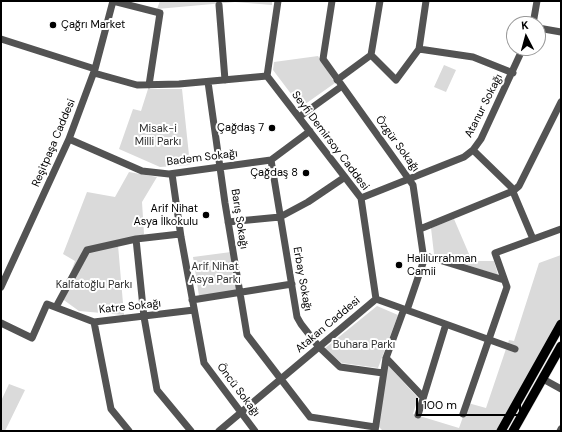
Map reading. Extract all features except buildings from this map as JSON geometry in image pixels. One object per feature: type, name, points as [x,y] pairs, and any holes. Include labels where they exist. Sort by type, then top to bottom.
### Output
[{"type":"main road","points":[[501,431],[561,324]]},
{"type":"main road","points":[[513,431],[561,346]]},
{"type":"street","name":"Reşitpaşa Caddesi","points":[[1,287],[69,139],[95,71],[113,1]]},
{"type":"street","points":[[113,1],[160,13],[149,84]]},
{"type":"street","points":[[1,39],[137,85],[208,82],[267,76],[278,1]]},
{"type":"street","name":"Özgür Sokağı","points":[[332,1],[323,60],[413,185],[424,260],[386,358],[375,429]]},
{"type":"street","points":[[337,80],[371,55],[380,1]]},
{"type":"street","points":[[371,55],[396,80],[419,49],[426,1]]},
{"type":"street","points":[[534,16],[537,1]]},
{"type":"street","points":[[219,5],[225,80]]},
{"type":"street","points":[[546,29],[561,32]]},
{"type":"street","points":[[419,49],[472,57],[513,73]]},
{"type":"street","name":"Atanur Sokağı","points":[[361,198],[464,157],[473,150],[481,140],[520,56]]},
{"type":"street","name":"Seyfi Demirsoy Caddesi","points":[[267,76],[361,198],[376,299]]},
{"type":"street","name":"Barış Sokağı","points":[[208,82],[228,222],[247,335],[310,417],[375,429]]},
{"type":"street","points":[[299,117],[342,86]]},
{"type":"street","points":[[420,229],[513,191],[519,186],[561,102]]},
{"type":"street","name":"Badem Sokağı","points":[[69,139],[142,171],[172,174],[271,160],[310,131]]},
{"type":"street","points":[[473,150],[511,187],[532,239]]},
{"type":"street","name":"Erbay Sokağı","points":[[271,160],[297,317],[318,347],[340,367],[383,373]]},
{"type":"street","name":"Öncü Sokağı","points":[[172,174],[180,234],[204,363],[255,431]]},
{"type":"street","points":[[228,222],[280,217],[308,202],[345,177]]},
{"type":"street","points":[[463,414],[506,284],[495,253],[561,229]]},
{"type":"street","points":[[1,323],[32,338],[47,304],[56,307],[87,250],[136,239],[180,234]]},
{"type":"street","points":[[136,239],[144,317],[157,390],[191,431]]},
{"type":"street","points":[[423,255],[506,284]]},
{"type":"street","points":[[192,300],[292,284]]},
{"type":"street","name":"Atakan Caddesi","points":[[219,431],[376,299],[515,349]]},
{"type":"street","name":"Katre Sokağı","points":[[56,307],[94,322],[194,310]]},
{"type":"street","points":[[94,322],[111,408],[129,431]]},
{"type":"street","points":[[418,415],[446,324]]},
{"type":"street","points":[[386,358],[423,397]]},
{"type":"street","points":[[543,379],[561,389]]},
{"type":"green space","points":[[160,1],[272,1],[272,5],[235,2],[157,9]]},
{"type":"green space","points":[[318,56],[335,83],[301,107],[273,70],[274,62]]},
{"type":"green space","points":[[444,65],[456,70],[446,92],[434,87]]},
{"type":"green space","name":"Misak-i Milli Parkı","points":[[148,89],[182,89],[190,165],[160,167],[119,149],[133,109],[141,111]]},
{"type":"green space","name":"Kalfatoğlu Parkı","points":[[129,172],[157,177],[142,202],[144,234],[133,243],[118,245],[124,315],[79,311],[61,298],[75,261],[63,254],[87,192],[115,197]]},
{"type":"green space","points":[[454,219],[472,261],[494,261],[498,275],[434,254],[431,228]]},
{"type":"green space","name":"Arif Nihat Asya Parkı","points":[[231,252],[237,290],[199,296],[193,257]]},
{"type":"green space","points":[[561,255],[561,318],[496,431],[383,431],[377,425],[387,364],[418,398],[413,414],[459,428],[468,403],[486,408],[509,340],[514,341],[539,263]]},
{"type":"green space","name":"Buhara Parkı","points":[[377,306],[398,315],[378,368],[342,363],[324,349]]},
{"type":"green space","points":[[9,384],[25,390],[5,431],[1,431],[1,401]]},
{"type":"place","name":"Çağrı Market","points":[[53,25]]},
{"type":"place","name":"Çağdaş 7","points":[[272,128]]},
{"type":"place","name":"Çağdaş 8","points":[[306,173]]},
{"type":"place","name":"Arif Nihat Asya İlkokulu","points":[[206,215]]},
{"type":"place","name":"Halilurrahman Camii","points":[[399,265]]}]
